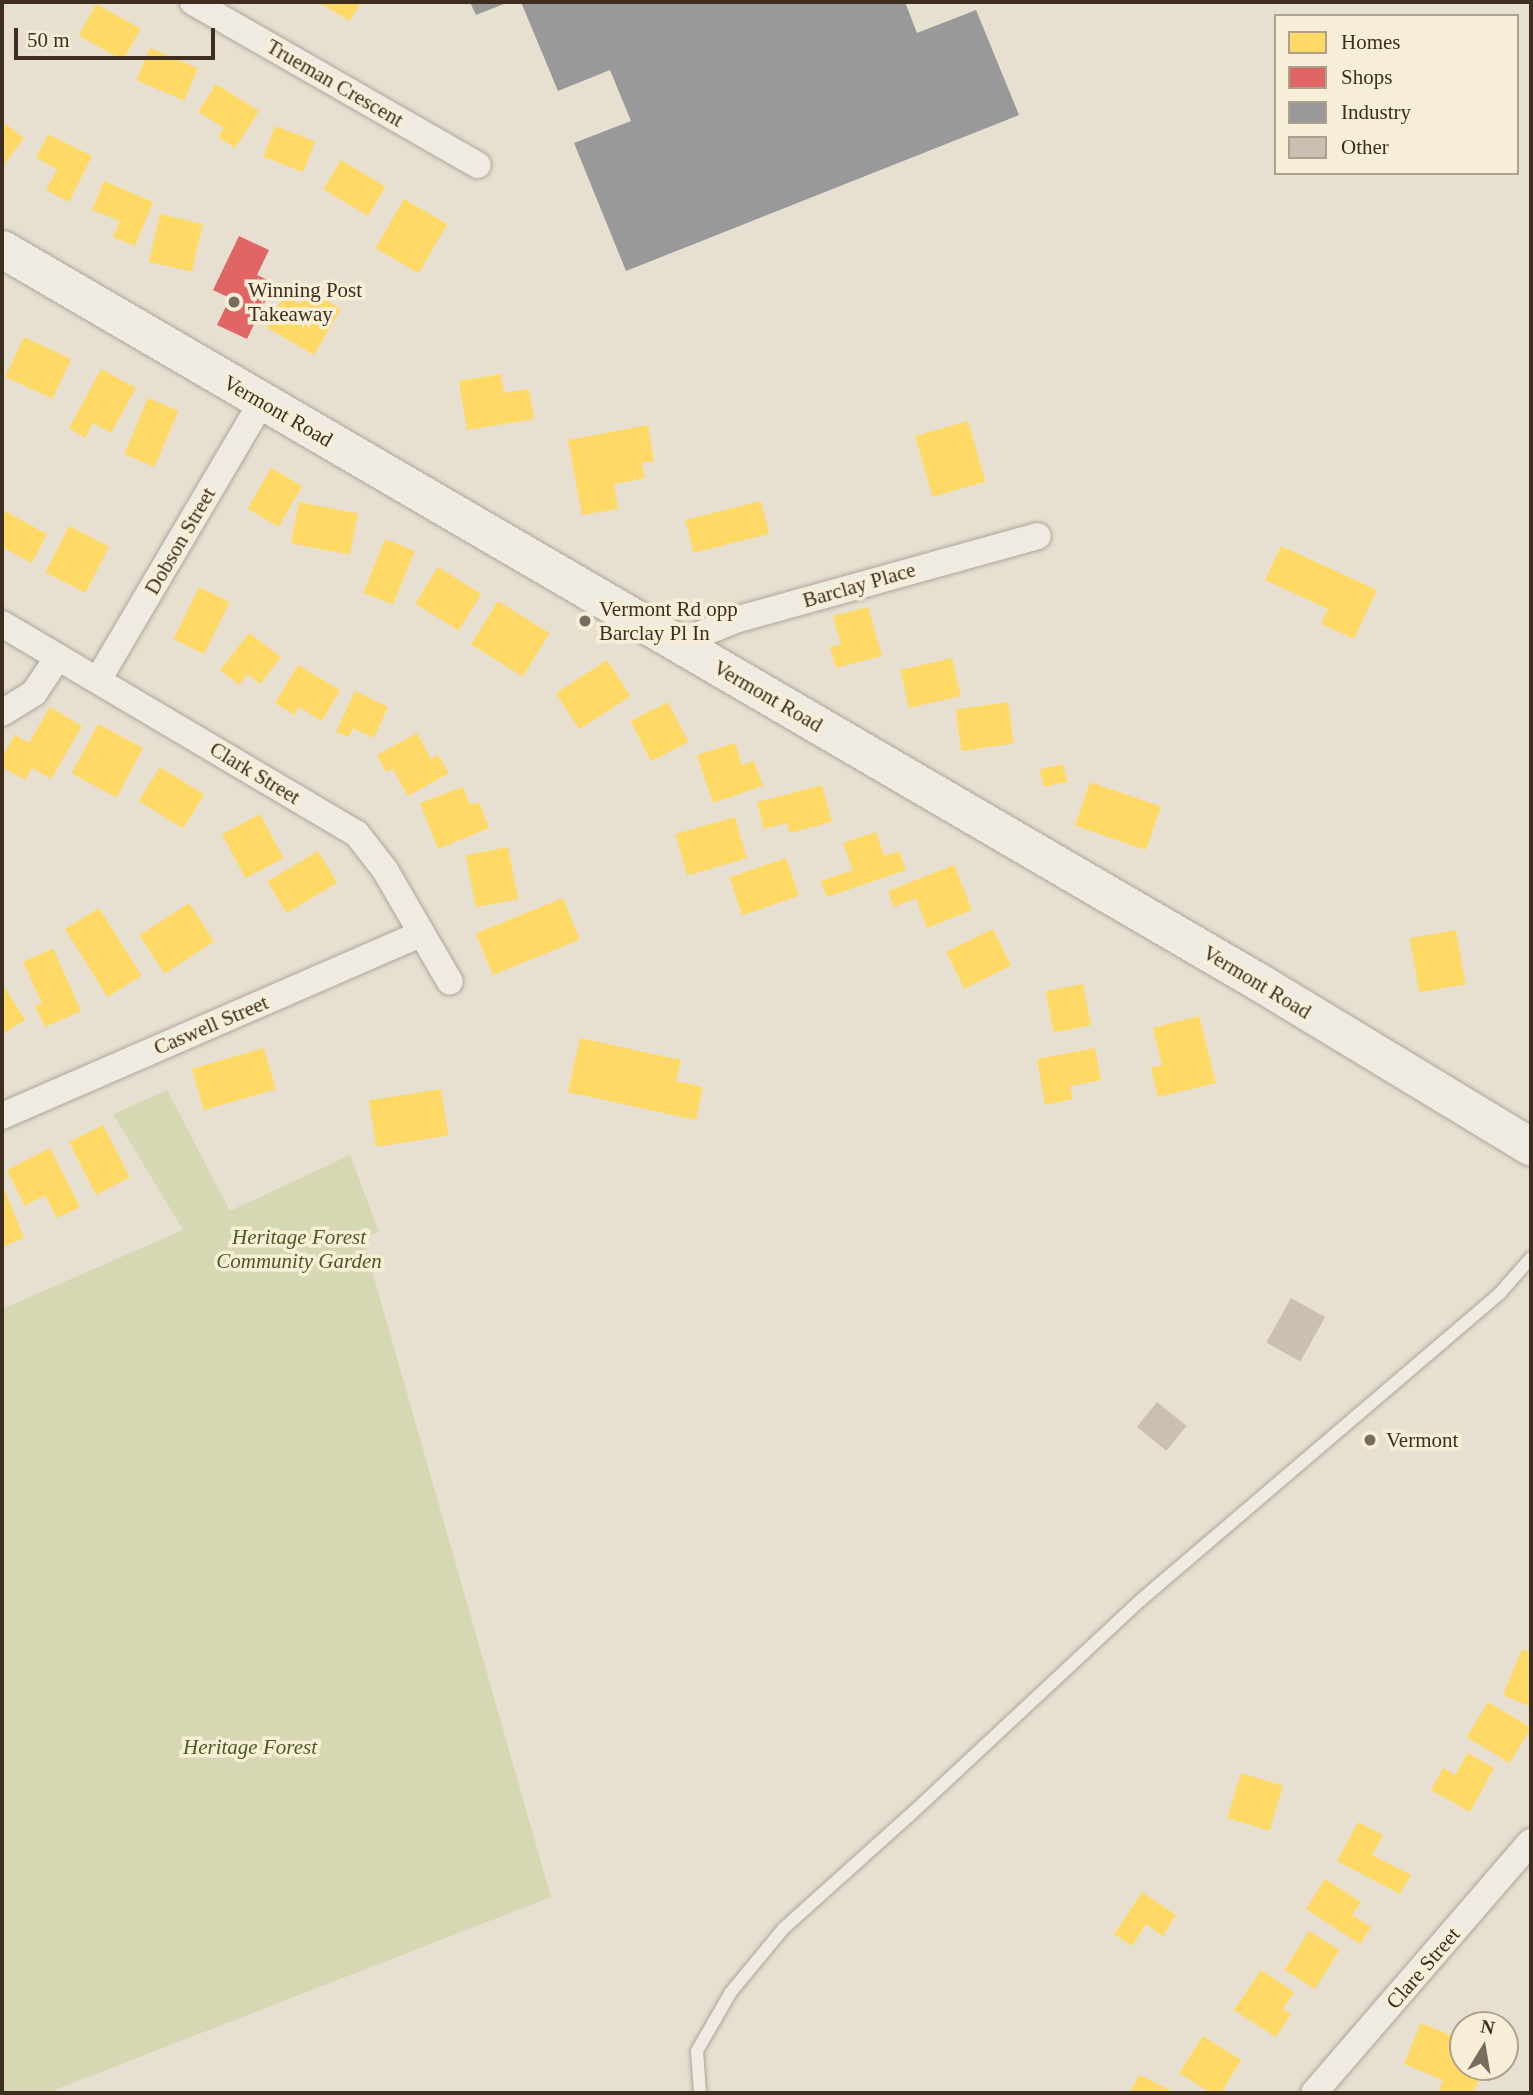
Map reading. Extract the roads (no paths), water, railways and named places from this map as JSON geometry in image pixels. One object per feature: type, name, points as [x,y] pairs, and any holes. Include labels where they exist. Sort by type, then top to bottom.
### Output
[{"type":"street","name":"Trueman Crescent","points":[[193,2],[478,165]]},
{"type":"street","name":"Vermont Road","points":[[2,249],[1259,982],[1531,1147]]},
{"type":"street","name":"Dobson Street","points":[[99,680],[262,402]]},
{"type":"street","name":"Barclay Place","points":[[686,648],[694,638],[735,620],[1038,536]]},
{"type":"street","name":"Clark Street","points":[[2,624],[357,834],[371,848],[450,982]]},
{"type":"street","points":[[2,713],[34,693],[58,657]]},
{"type":"street","name":"Caswell Street","points":[[2,1116],[421,934]]},
{"type":"street","name":"Clare Street","points":[[1314,2093],[1531,1842]]},
{"type":"lane","points":[[700,2093],[696,2052],[731,1992],[784,1928],[909,1816],[1142,1599],[1500,1293],[1531,1258]]},
{"type":"place","name":"Winning Post Takeaway","points":[[234,302]]},
{"type":"place","name":"Vermont Rd opp Barclay Pl In","points":[[585,621]]},
{"type":"place","name":"Vermont","points":[[1370,1440]]},
{"type":"park label","name":"Heritage Forest Community Garden","points":[[299,1249]]},
{"type":"park label","name":"Heritage Forest","points":[[250,1747]]}]
